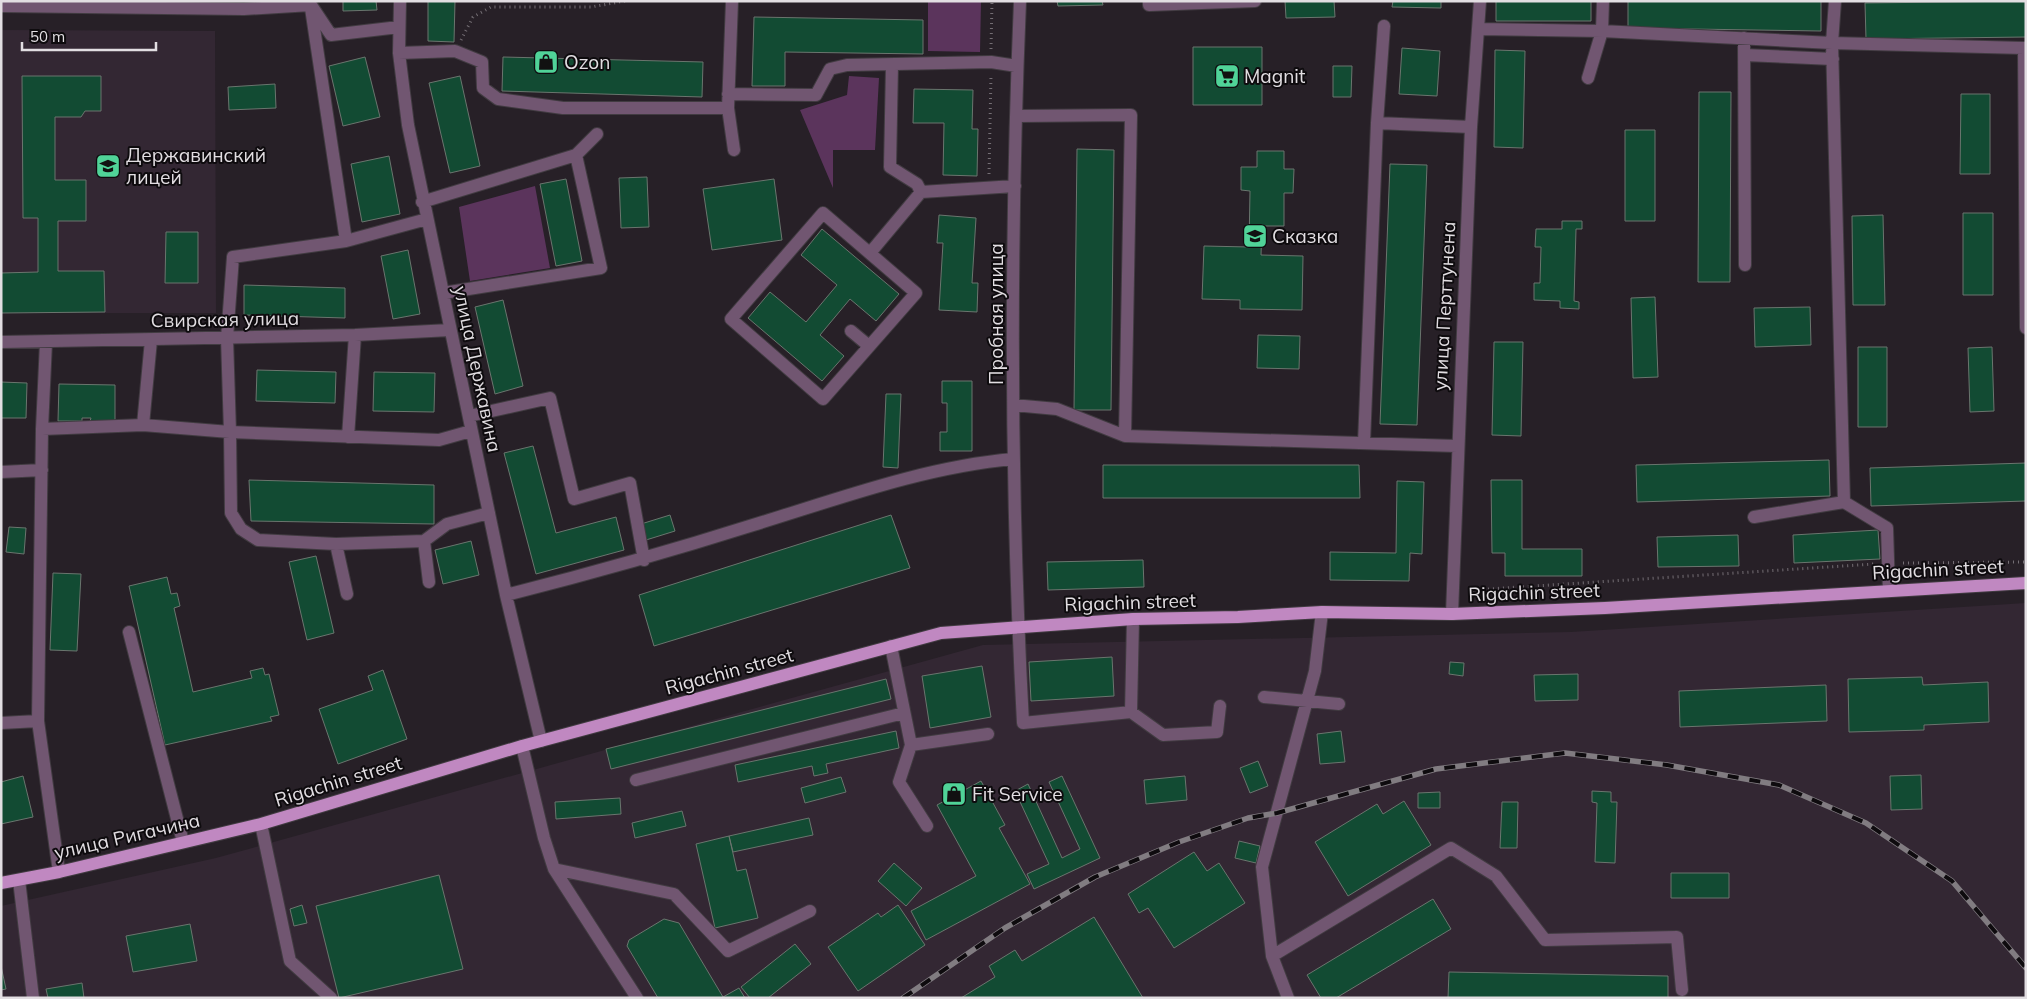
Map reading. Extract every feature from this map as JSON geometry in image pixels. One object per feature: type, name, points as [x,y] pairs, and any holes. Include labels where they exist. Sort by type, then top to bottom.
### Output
[{"type":"main road","name":"Rigachin street","points":[[261,824],[522,746],[941,633],[1133,619],[1322,612],[1452,614],[1605,608],[2026,583]]},
{"type":"main road","name":"улица Ригачина","points":[[1,883],[59,872],[261,824]]},
{"type":"street","name":"улица Державина","points":[[400,1],[399,53],[408,125],[422,202],[443,293],[506,595],[541,741]]},
{"type":"street","points":[[732,1],[728,108],[734,150]]},
{"type":"street","name":"Пробная улица","points":[[1020,1],[1015,186],[1013,459],[1017,626],[1023,723],[1131,712]]},
{"type":"street","points":[[1149,1],[1149,5],[1255,1]]},
{"type":"street","name":"улица Перттунена","points":[[1452,614],[1457,446],[1480,1]]},
{"type":"street","points":[[1588,78],[1602,31],[1603,1]]},
{"type":"street","points":[[1835,1],[1832,43],[1844,502]]},
{"type":"street","points":[[311,5],[331,35],[399,27]]},
{"type":"street","points":[[1,6],[244,9],[311,5]]},
{"type":"street","points":[[311,5],[346,240]]},
{"type":"street","points":[[1364,443],[1384,26]]},
{"type":"street","points":[[1478,28],[1602,31],[1832,43],[2025,48],[2026,328]]},
{"type":"street","points":[[1744,38],[1745,265]]},
{"type":"street","points":[[399,53],[454,51],[482,62],[483,88],[498,99],[563,108],[728,108]]},
{"type":"street","points":[[1745,55],[1833,59]]},
{"type":"street","points":[[728,94],[816,95],[830,69],[848,65],[991,62],[1017,66]]},
{"type":"street","points":[[892,65],[890,167],[916,184],[921,192]]},
{"type":"street","points":[[1017,116],[1131,115],[1125,436]]},
{"type":"street","points":[[1378,123],[1472,127]]},
{"type":"street","points":[[422,202],[576,155],[596,134]]},
{"type":"street","points":[[443,293],[601,268],[576,155]]},
{"type":"street","points":[[870,253],[921,192],[1015,186]]},
{"type":"street","points":[[824,213],[870,253],[916,293],[823,399],[731,319],[824,213]]},
{"type":"street","points":[[426,219],[346,240],[233,257],[227,338],[231,513],[241,529],[258,540],[336,544],[424,541],[447,524],[489,513]]},
{"type":"street","name":"Свирская улица","points":[[1,342],[356,335],[450,330]]},
{"type":"street","points":[[851,331],[869,346]]},
{"type":"street","points":[[348,437],[356,335]]},
{"type":"street","points":[[143,425],[151,340]]},
{"type":"street","points":[[46,342],[42,430],[38,721],[59,872]]},
{"type":"street","points":[[468,416],[550,398],[574,499],[630,483],[644,560]]},
{"type":"street","points":[[1014,405],[1057,409],[1125,436],[1457,446]]},
{"type":"street","points":[[42,430],[143,425],[230,432],[439,440],[471,431]]},
{"type":"street","points":[[506,595],[644,560],[865,490],[976,462],[1013,459]]},
{"type":"street","points":[[1,472],[42,470]]},
{"type":"street","points":[[1754,517],[1844,502],[1887,528],[1889,591]]},
{"type":"street","points":[[424,541],[429,582]]},
{"type":"street","points":[[336,544],[347,594]]},
{"type":"street","points":[[1288,998],[1272,956],[1262,867],[1316,671],[1322,612]]},
{"type":"street","points":[[1133,619],[1131,712],[1163,735],[1217,732],[1220,706]]},
{"type":"street","points":[[129,632],[183,842]]},
{"type":"street","points":[[891,646],[911,746],[899,782],[926,826]]},
{"type":"street","points":[[1264,696],[1339,704]]},
{"type":"street","points":[[636,780],[904,712]]},
{"type":"street","points":[[1,723],[38,721]]},
{"type":"street","points":[[911,746],[988,734]]},
{"type":"street","points":[[522,746],[544,838],[554,869],[637,998]]},
{"type":"street","points":[[261,824],[290,961],[331,998]]},
{"type":"street","points":[[1272,956],[1451,848],[1496,876],[1546,940],[1677,937],[1682,990]]},
{"type":"street","points":[[554,869],[674,894],[728,951],[810,911]]},
{"type":"street","points":[[19,880],[33,998]]},
{"type":"path","points":[[454,51],[473,17],[491,7],[590,7],[625,1]]},
{"type":"path","points":[[988,187],[992,1]]},
{"type":"path","points":[[1473,590],[1887,563],[2026,562]]},
{"type":"shaded area","points":[[928,1],[981,1],[980,52],[928,51]]},
{"type":"shaded area","name":"Державинский лицей","points":[[1,30],[215,31],[216,313],[67,313],[66,302],[1,301]]},
{"type":"shaded area","points":[[849,76],[879,78],[875,150],[833,150],[833,188],[800,110],[847,95]]},
{"type":"shaded area","points":[[535,186],[550,268],[470,281],[459,207]]},
{"type":"shaded area","points":[[2026,603],[2026,998],[1,998],[1,906],[216,858],[983,645],[1571,632]]},
{"type":"building","points":[[343,1],[376,1],[377,10],[343,11]]},
{"type":"building","points":[[428,1],[455,1],[454,42],[428,41]]},
{"type":"building","points":[[1057,1],[1102,1],[1103,5],[1058,6]]},
{"type":"building","points":[[1285,1],[1334,1],[1335,17],[1286,18]]},
{"type":"building","points":[[1393,1],[1441,1],[1441,8],[1392,7]]},
{"type":"building","points":[[1496,1],[1591,1],[1591,21],[1496,21]]},
{"type":"building","points":[[1628,1],[1821,1],[1821,31],[1628,28]]},
{"type":"building","points":[[2026,1],[2026,37],[1866,39],[1865,3]]},
{"type":"building","points":[[754,17],[923,20],[923,54],[785,52],[785,86],[752,86]]},
{"type":"building","name":"Magnit","points":[[1193,47],[1262,47],[1262,105],[1193,105]]},
{"type":"building","points":[[1402,48],[1440,51],[1437,96],[1399,94]]},
{"type":"building","points":[[1495,50],[1525,51],[1523,148],[1494,147]]},
{"type":"building","points":[[365,57],[380,117],[343,126],[329,66]]},
{"type":"building","points":[[503,57],[703,62],[702,97],[502,91]]},
{"type":"building","points":[[1333,66],[1352,66],[1351,97],[1333,97]]},
{"type":"building","points":[[22,76],[101,76],[101,111],[85,111],[81,117],[55,117],[55,180],[86,180],[86,221],[58,221],[58,271],[104,271],[105,312],[1,313],[1,273],[38,272],[38,218],[23,218]]},
{"type":"building","points":[[460,76],[480,166],[450,173],[429,83]]},
{"type":"building","points":[[275,84],[276,108],[229,110],[228,87]]},
{"type":"building","points":[[914,89],[973,90],[972,129],[978,129],[977,176],[943,175],[944,123],[913,123]]},
{"type":"building","points":[[1699,92],[1731,92],[1730,282],[1698,282]]},
{"type":"building","points":[[1961,94],[1990,94],[1990,174],[1960,174]]},
{"type":"building","points":[[1625,130],[1655,130],[1655,221],[1625,221]]},
{"type":"building","points":[[1077,149],[1114,150],[1111,410],[1074,410]]},
{"type":"building","name":"Сказка","points":[[1257,151],[1284,151],[1284,169],[1294,169],[1293,193],[1284,193],[1284,226],[1262,226],[1261,255],[1303,256],[1302,310],[1240,309],[1240,300],[1202,299],[1204,246],[1249,247],[1250,191],[1241,190],[1241,167],[1257,167]]},
{"type":"building","points":[[389,156],[400,214],[362,222],[351,164]]},
{"type":"building","points":[[1390,164],[1427,165],[1417,425],[1380,424]]},
{"type":"building","points":[[647,177],[649,227],[621,228],[619,178]]},
{"type":"building","points":[[566,179],[582,261],[556,266],[540,184]]},
{"type":"building","points":[[774,179],[782,240],[712,250],[703,189]]},
{"type":"building","points":[[1963,213],[1993,213],[1993,295],[1963,295]]},
{"type":"building","points":[[939,215],[976,218],[972,283],[978,283],[977,312],[939,310],[943,243],[937,243]]},
{"type":"building","points":[[1883,215],[1885,305],[1853,305],[1852,216]]},
{"type":"building","points":[[1562,221],[1582,221],[1582,229],[1576,229],[1574,301],[1579,302],[1579,309],[1560,308],[1560,301],[1534,300],[1534,283],[1540,283],[1541,247],[1535,247],[1536,229],[1562,229]]},
{"type":"building","points":[[822,229],[899,294],[876,321],[850,299],[820,335],[844,356],[822,381],[748,318],[770,292],[806,322],[837,285],[801,255]]},
{"type":"building","points":[[166,232],[198,232],[198,283],[165,283]]},
{"type":"building","points":[[408,250],[420,314],[393,319],[381,256]]},
{"type":"building","points":[[244,285],[345,288],[345,318],[244,315]]},
{"type":"building","points":[[1655,297],[1658,377],[1633,378],[1631,298]]},
{"type":"building","points":[[503,300],[523,386],[495,394],[475,307]]},
{"type":"building","points":[[1810,307],[1811,345],[1755,347],[1754,308]]},
{"type":"building","points":[[1258,335],[1300,336],[1299,369],[1257,368]]},
{"type":"building","points":[[1494,342],[1523,342],[1521,436],[1492,435]]},
{"type":"building","points":[[1858,347],[1887,347],[1887,427],[1858,427]]},
{"type":"building","points":[[1992,347],[1994,411],[1970,412],[1968,348]]},
{"type":"building","points":[[257,370],[336,372],[335,403],[256,401]]},
{"type":"building","points":[[374,372],[435,373],[434,412],[373,411]]},
{"type":"building","points":[[942,381],[972,381],[972,451],[940,451],[940,432],[947,432],[947,403],[942,403]]},
{"type":"building","points":[[1,382],[27,383],[26,418],[1,418]]},
{"type":"building","points":[[59,384],[115,385],[115,422],[90,421],[91,418],[82,418],[82,421],[58,421]]},
{"type":"building","points":[[886,394],[901,394],[898,468],[883,467]]},
{"type":"building","points":[[533,446],[556,533],[616,517],[624,550],[536,574],[504,453]]},
{"type":"building","points":[[1829,460],[1830,496],[1637,502],[1636,465]]},
{"type":"building","points":[[2026,463],[2026,501],[1871,506],[1870,468]]},
{"type":"building","points":[[1103,465],[1359,465],[1360,498],[1103,498]]},
{"type":"building","points":[[249,480],[434,485],[434,524],[251,521]]},
{"type":"building","points":[[1491,480],[1522,480],[1522,549],[1582,549],[1582,576],[1505,576],[1505,553],[1492,553]]},
{"type":"building","points":[[1397,481],[1424,482],[1422,554],[1410,553],[1409,581],[1330,580],[1330,552],[1396,553]]},
{"type":"building","points":[[670,515],[675,531],[646,540],[641,524]]},
{"type":"building","points":[[891,515],[910,568],[654,646],[639,595]]},
{"type":"building","points":[[9,527],[26,528],[24,554],[6,552]]},
{"type":"building","points":[[1878,530],[1880,559],[1794,563],[1793,535]]},
{"type":"building","points":[[1738,535],[1739,566],[1658,567],[1657,537]]},
{"type":"building","points":[[471,541],[479,575],[443,584],[435,550]]},
{"type":"building","points":[[316,556],[334,633],[307,640],[289,562]]},
{"type":"building","points":[[1143,560],[1144,587],[1048,590],[1047,562]]},
{"type":"building","points":[[53,573],[81,574],[77,651],[50,650]]},
{"type":"building","points":[[167,577],[171,594],[177,593],[180,606],[174,608],[193,692],[252,678],[250,671],[263,668],[265,675],[269,674],[279,715],[270,717],[272,721],[165,745],[129,586]]},
{"type":"building","points":[[1112,657],[1114,696],[1031,701],[1029,662]]},
{"type":"building","points":[[1450,662],[1464,663],[1463,676],[1449,674]]},
{"type":"building","points":[[982,666],[991,717],[930,728],[922,676]]},
{"type":"building","points":[[383,670],[407,739],[338,764],[319,709],[373,690],[368,676]]},
{"type":"building","points":[[1578,674],[1578,700],[1535,701],[1534,675]]},
{"type":"building","points":[[1922,677],[1923,685],[1988,682],[1989,722],[1924,725],[1924,730],[1849,732],[1848,679]]},
{"type":"building","points":[[886,679],[891,699],[611,769],[606,749]]},
{"type":"building","points":[[1826,685],[1827,721],[1680,727],[1679,691]]},
{"type":"building","points":[[896,731],[899,748],[826,764],[828,773],[814,776],[812,766],[738,782],[735,765]]},
{"type":"building","points":[[1341,731],[1345,762],[1320,764],[1317,734]]},
{"type":"building","points":[[1258,761],[1268,786],[1250,793],[1240,768]]},
{"type":"building","points":[[1921,775],[1922,809],[1891,810],[1890,776]]},
{"type":"building","points":[[23,776],[33,817],[1,824],[1,782]]},
{"type":"building","points":[[1062,776],[1100,858],[1034,889],[1027,874],[1049,864],[1015,791],[1028,784],[1062,858],[1080,849],[1049,782]]},
{"type":"building","points":[[1185,776],[1187,800],[1146,804],[1144,780]]},
{"type":"building","points":[[841,777],[846,792],[805,803],[801,788]]},
{"type":"building","points":[[981,781],[1005,825],[999,828],[1030,884],[926,940],[911,911],[976,876],[937,805]]},
{"type":"building","points":[[1592,791],[1611,792],[1611,802],[1617,802],[1615,863],[1595,862],[1597,803],[1592,802]]},
{"type":"building","points":[[1440,792],[1440,808],[1418,808],[1418,793]]},
{"type":"building","points":[[620,798],[621,814],[556,819],[555,802]]},
{"type":"building","points":[[1404,801],[1431,845],[1348,896],[1315,842],[1377,804],[1383,814]]},
{"type":"building","points":[[1502,802],[1518,802],[1517,848],[1500,848]]},
{"type":"building","points":[[682,811],[686,826],[635,838],[632,823]]},
{"type":"building","points":[[809,818],[813,835],[733,852],[729,836]]},
{"type":"building","points":[[729,836],[737,871],[746,869],[758,918],[715,928],[696,844]]},
{"type":"building","points":[[1239,841],[1260,846],[1256,863],[1235,858]]},
{"type":"building","points":[[1194,852],[1207,871],[1219,863],[1245,903],[1174,948],[1148,908],[1139,913],[1128,894]]},
{"type":"building","points":[[894,863],[922,888],[906,906],[878,881]]},
{"type":"building","points":[[1671,873],[1729,873],[1729,898],[1671,898]]},
{"type":"building","points":[[439,875],[463,969],[339,998],[316,906]]},
{"type":"building","points":[[1433,899],[1451,929],[1336,998],[1321,998],[1307,975]]},
{"type":"building","points":[[302,905],[307,923],[294,926],[290,909]]},
{"type":"building","points":[[898,905],[925,945],[858,991],[828,947],[878,913],[881,917]]},
{"type":"building","points":[[1094,917],[1143,998],[961,998],[995,977],[989,966],[1015,950],[1022,961]]},
{"type":"building","points":[[664,919],[679,923],[723,997],[739,988],[745,998],[658,998],[627,946],[629,940]]},
{"type":"building","points":[[190,924],[197,961],[133,972],[126,936]]},
{"type":"building","points":[[795,944],[811,964],[768,998],[750,998],[741,987]]},
{"type":"building","points":[[1,966],[6,989],[1,990]]},
{"type":"building","points":[[1449,972],[1668,976],[1668,998],[1448,998]]},
{"type":"building","points":[[82,983],[84,998],[48,998],[46,989]]},
{"type":"railway","points":[[903,998],[1005,928],[1095,877],[1179,842],[1248,818],[1277,813],[1436,769],[1565,753],[1667,765],[1779,785],[1866,823],[1952,881],[2026,968]]},
{"type":"place","name":"Ozon","points":[[546,62]]},
{"type":"place","name":"Magnit","points":[[1227,76]]},
{"type":"place","name":"Державинский лицей","points":[[108,166]]},
{"type":"place","name":"Сказка","points":[[1255,236]]},
{"type":"place","name":"Fit Service","points":[[954,794]]}]
